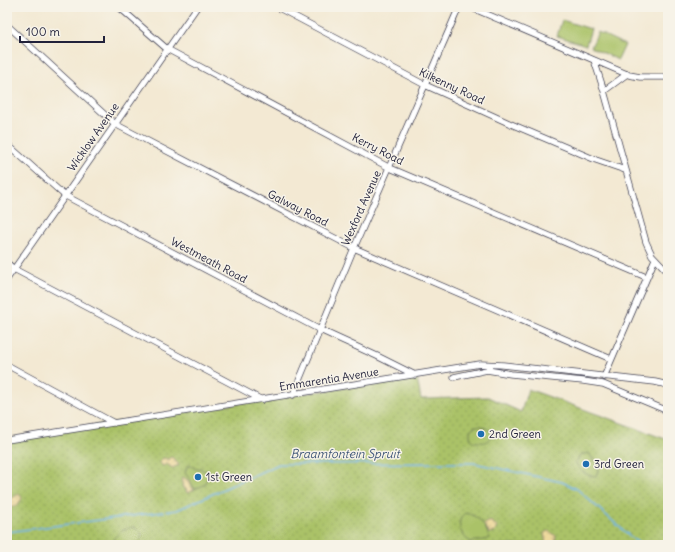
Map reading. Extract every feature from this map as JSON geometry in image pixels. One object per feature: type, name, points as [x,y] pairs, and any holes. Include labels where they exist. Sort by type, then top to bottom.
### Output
[{"type":"street","name":"Kerry Road","points":[[120,7],[167,49],[390,168],[646,277]]},
{"type":"street","name":"Wicklow Avenue","points":[[7,279],[45,226],[64,195],[197,7]]},
{"type":"street","name":"Kilkenny Road","points":[[277,7],[425,85],[518,127],[596,160],[625,170]]},
{"type":"street","name":"Wexford Avenue","points":[[293,395],[354,248],[459,7]]},
{"type":"street","points":[[470,7],[627,74],[640,77],[668,77]]},
{"type":"street","name":"Galway Road","points":[[7,25],[114,124],[354,248],[611,359]]},
{"type":"street","points":[[594,60],[648,250],[668,272]]},
{"type":"street","points":[[604,91],[627,74]]},
{"type":"street","name":"Westmeath Road","points":[[7,144],[64,195],[320,330],[415,375]]},
{"type":"street","points":[[604,377],[655,259]]},
{"type":"street","points":[[7,262],[14,269],[262,400]]},
{"type":"street","name":"Emmarentia Avenue","points":[[7,440],[490,364],[604,377],[668,382]]},
{"type":"street","points":[[7,365],[114,423]]},
{"type":"street","points":[[454,377],[487,370],[603,384],[668,411]]},
{"type":"street","name":"Emmarentia Avenue","points":[[655,382],[668,385]]},
{"type":"green space","points":[[562,20],[591,29],[586,45],[557,36]]},
{"type":"green space","points":[[598,32],[625,45],[618,60],[591,47]]},
{"type":"green space","points":[[417,378],[421,399],[488,397],[521,412],[528,389],[668,440],[668,545],[7,545],[7,439],[293,395]]},
{"type":"green space","name":"2nd Green","points":[[475,426],[482,426],[491,431],[492,436],[485,442],[473,442],[470,436],[470,430]]},
{"type":"green space","name":"3rd Green","points":[[589,453],[598,469],[596,476],[589,475],[584,472],[576,463],[580,455]]},
{"type":"green space","name":"1st Green","points":[[189,465],[196,469],[201,468],[203,471],[208,470],[210,473],[204,485],[195,489],[185,473]]},
{"type":"green space","points":[[465,513],[478,518],[481,521],[489,538],[471,542],[464,536],[460,528],[460,520]]},
{"type":"green space","points":[[133,527],[140,531],[142,538],[135,545],[117,545],[113,539],[122,530]]},
{"type":"sand","points":[[172,457],[179,465],[172,468],[167,464],[163,466],[160,463],[161,459],[165,458],[169,460],[169,458]]},
{"type":"sand","points":[[183,477],[189,481],[189,484],[194,490],[187,493],[186,489],[183,488],[181,478]]},
{"type":"sand","points":[[19,494],[22,498],[18,505],[7,509],[7,501]]},
{"type":"sand","points":[[490,521],[497,526],[495,532],[489,533],[483,525]]},
{"type":"sand","points":[[549,531],[556,536],[555,543],[560,545],[546,545],[544,533]]},
{"type":"waterway","name":"Braamfontein Spruit","points":[[7,532],[177,510],[279,464],[474,463],[562,482],[577,489],[634,540],[645,545]]},
{"type":"place","name":"2nd Green","points":[[481,434]]},
{"type":"place","name":"3rd Green","points":[[586,464]]},
{"type":"place","name":"1st Green","points":[[198,477]]}]
